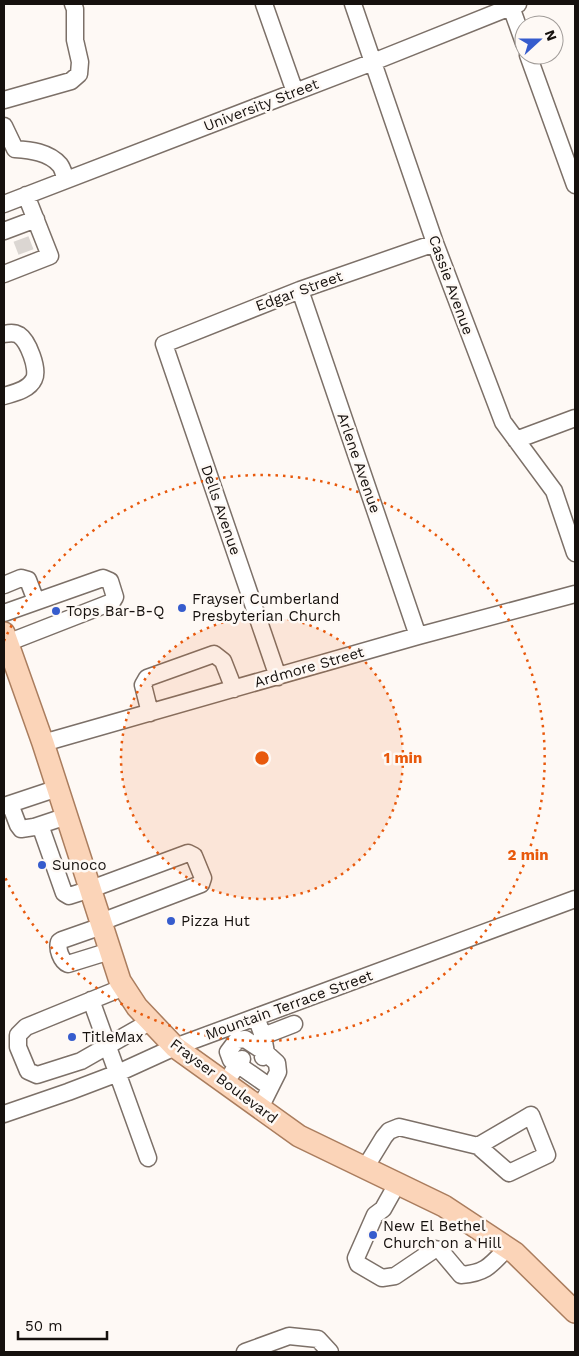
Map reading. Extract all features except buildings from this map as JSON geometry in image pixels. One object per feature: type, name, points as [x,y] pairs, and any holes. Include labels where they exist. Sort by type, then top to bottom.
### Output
[{"type":"main road","name":"Frayser Boulevard","points":[[5,638],[9,667],[43,743],[120,981],[137,1007],[175,1047],[299,1136],[444,1206],[515,1253],[575,1312]]},
{"type":"street","points":[[4,100],[71,81],[79,74],[80,62],[75,40],[75,10],[73,4]]},
{"type":"street","points":[[264,4],[295,92]]},
{"type":"street","name":"Cassie Avenue","points":[[353,4],[435,243],[503,422],[554,491],[575,553]]},
{"type":"street","name":"University Street","points":[[4,204],[373,62],[513,5]]},
{"type":"street","points":[[532,65],[575,185]]},
{"type":"street","points":[[4,126],[9,152],[31,150],[48,156],[60,165],[66,180]]},
{"type":"street","points":[[20,242],[50,256],[26,195]]},
{"type":"street","points":[[4,274],[20,242],[36,219]]},
{"type":"street","name":"Edgar Street","points":[[164,344],[300,290],[435,243]]},
{"type":"street","name":"Arlene Avenue","points":[[300,290],[418,636]]},
{"type":"street","points":[[4,334],[14,333],[25,342],[35,370],[35,377],[30,384],[21,390],[4,396]]},
{"type":"street","name":"Dells Avenue","points":[[164,344],[278,676]]},
{"type":"street","points":[[516,440],[575,418]]},
{"type":"street","points":[[4,585],[21,578],[28,580],[36,601]]},
{"type":"street","points":[[4,613],[103,578],[110,581],[115,597],[112,602],[5,638]]},
{"type":"street","name":"Ardmore Street","points":[[43,743],[418,636],[575,594]]},
{"type":"street","points":[[150,713],[143,685],[148,678],[214,654],[223,661],[234,689]]},
{"type":"street","points":[[58,788],[7,805],[21,829],[67,816]]},
{"type":"street","points":[[40,825],[64,892],[69,896],[188,853],[194,856],[203,878],[201,884],[59,942],[59,949],[64,962],[68,964],[110,951]]},
{"type":"street","name":"Mountain Terrace Street","points":[[4,1114],[80,1088],[175,1047],[575,899]]},
{"type":"street","points":[[124,987],[26,1027],[18,1035],[18,1048],[28,1071],[38,1075],[82,1061],[151,1021]]},
{"type":"street","points":[[91,1000],[148,1158]]},
{"type":"street","points":[[225,1083],[248,1050],[256,1017]]},
{"type":"street","points":[[248,1050],[294,1024]]},
{"type":"street","points":[[248,1050],[259,1064],[270,1087]]},
{"type":"street","points":[[248,1050],[259,1064]]},
{"type":"street","points":[[259,1064],[277,1063],[278,1072],[260,1108]]},
{"type":"street","points":[[71,1064],[80,1088]]},
{"type":"street","points":[[365,1168],[389,1131],[399,1128],[478,1146],[509,1173],[548,1155],[532,1115],[478,1146]]},
{"type":"street","points":[[397,1184],[383,1209],[375,1215],[356,1258],[358,1264],[382,1278],[396,1276],[435,1249],[440,1250],[461,1275],[473,1274],[486,1269],[507,1248]]},
{"type":"street","points":[[245,1352],[289,1336],[318,1339],[330,1352]]},
{"type":"tunnel","points":[[21,239],[26,252]]},
{"type":"place","name":"Frayser Cumberland Presbyterian Church","points":[[182,608]]},
{"type":"place","name":"Tops Bar-B-Q","points":[[56,611]]},
{"type":"place","name":"Sunoco","points":[[42,865]]},
{"type":"place","name":"Pizza Hut","points":[[171,921]]},
{"type":"place","name":"TitleMax","points":[[72,1037]]},
{"type":"place","name":"New El Bethel Church on a Hill","points":[[373,1235]]}]
